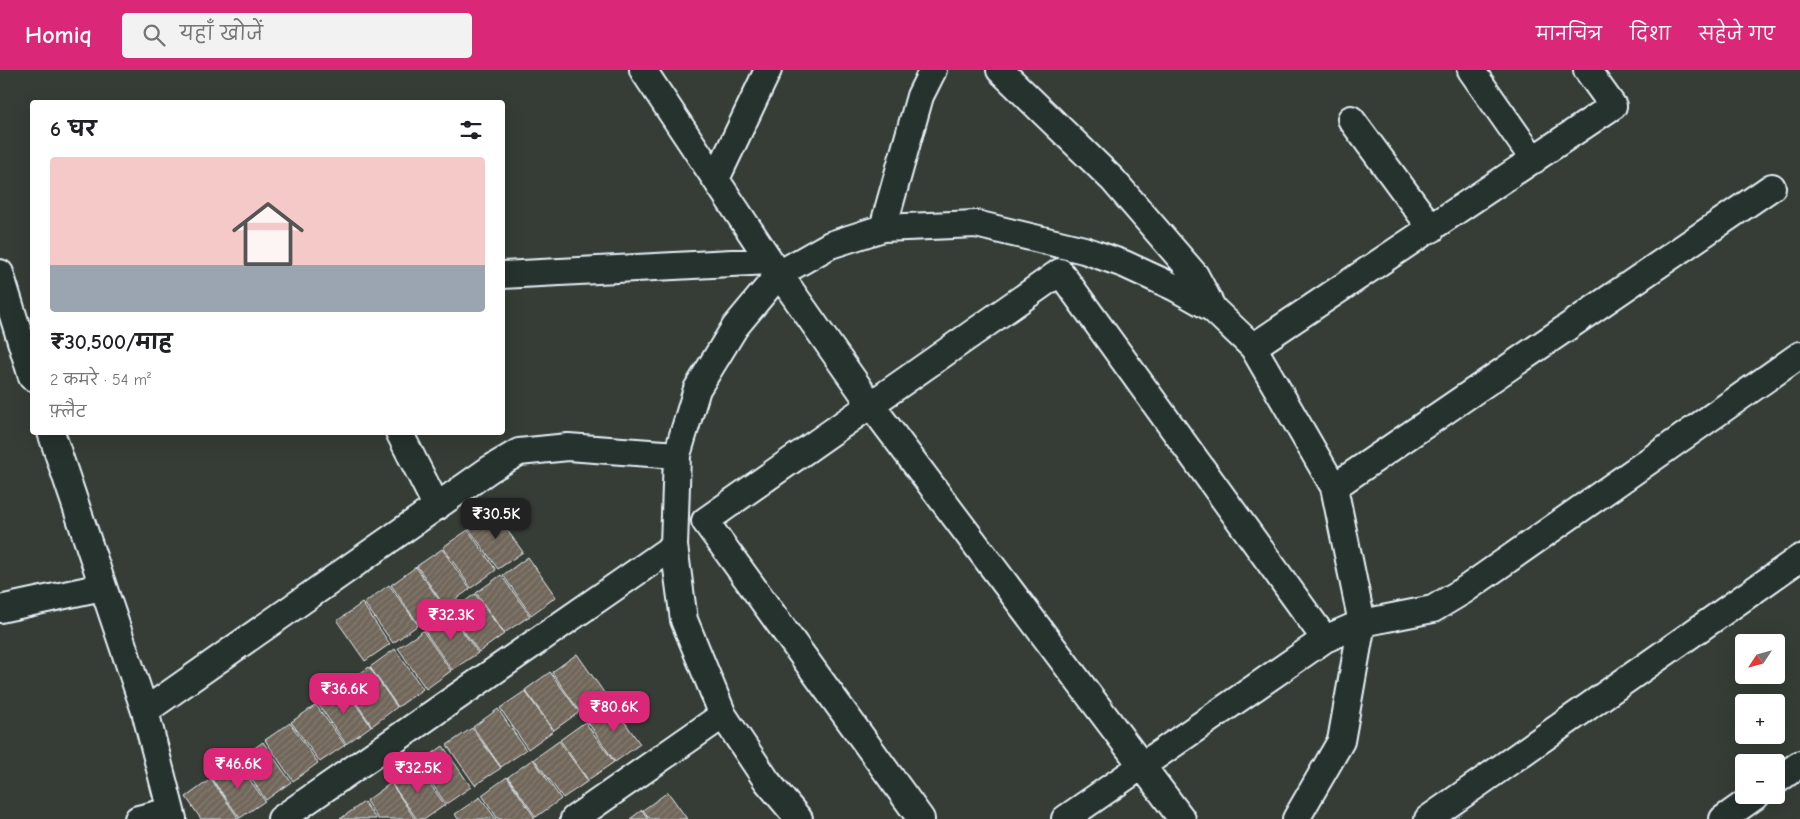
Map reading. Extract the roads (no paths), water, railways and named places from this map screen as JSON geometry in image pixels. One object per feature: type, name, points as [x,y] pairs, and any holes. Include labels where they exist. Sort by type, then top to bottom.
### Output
[{"type":"street","points":[[716,179],[768,70]]},
{"type":"street","points":[[883,228],[920,96],[933,70]]},
{"type":"street","points":[[1000,70],[1112,180],[1195,274],[1213,309]]},
{"type":"street","points":[[1471,70],[1534,160]]},
{"type":"street","points":[[1253,347],[1432,229],[1613,106],[1587,70]]},
{"type":"street","points":[[653,74],[716,179],[871,405],[1182,819]]},
{"type":"street","points":[[1351,119],[1432,229]]},
{"type":"street","points":[[1334,487],[1772,187]]},
{"type":"street","points":[[505,275],[775,267],[830,245],[883,228],[976,224],[1084,250],[1124,264],[1174,287],[1213,309],[1253,347],[1334,487],[1362,623],[1341,741],[1296,819]]},
{"type":"street","points":[[775,267],[735,326],[697,389],[677,455],[674,546],[684,620],[723,715],[767,781],[800,819]]},
{"type":"street","points":[[920,819],[705,521],[1060,272],[1325,639]]},
{"type":"street","points":[[0,273],[30,370]]},
{"type":"street","points":[[1065,819],[1143,767],[1325,639],[1362,623],[1424,611],[1446,602],[1800,355]]},
{"type":"street","points":[[52,435],[145,711],[171,815],[138,819]]},
{"type":"street","points":[[400,435],[437,506]]},
{"type":"street","points":[[145,711],[437,506],[519,452],[568,446],[677,455]]},
{"type":"street","points":[[281,819],[674,546]]},
{"type":"street","points":[[1428,819],[1800,558]]},
{"type":"street","points":[[0,609],[102,588]]},
{"type":"street","points":[[574,819],[723,715]]},
{"type":"street","points":[[1785,775],[1800,764]]},
{"type":"street","points":[[1723,819],[1744,804]]}]
